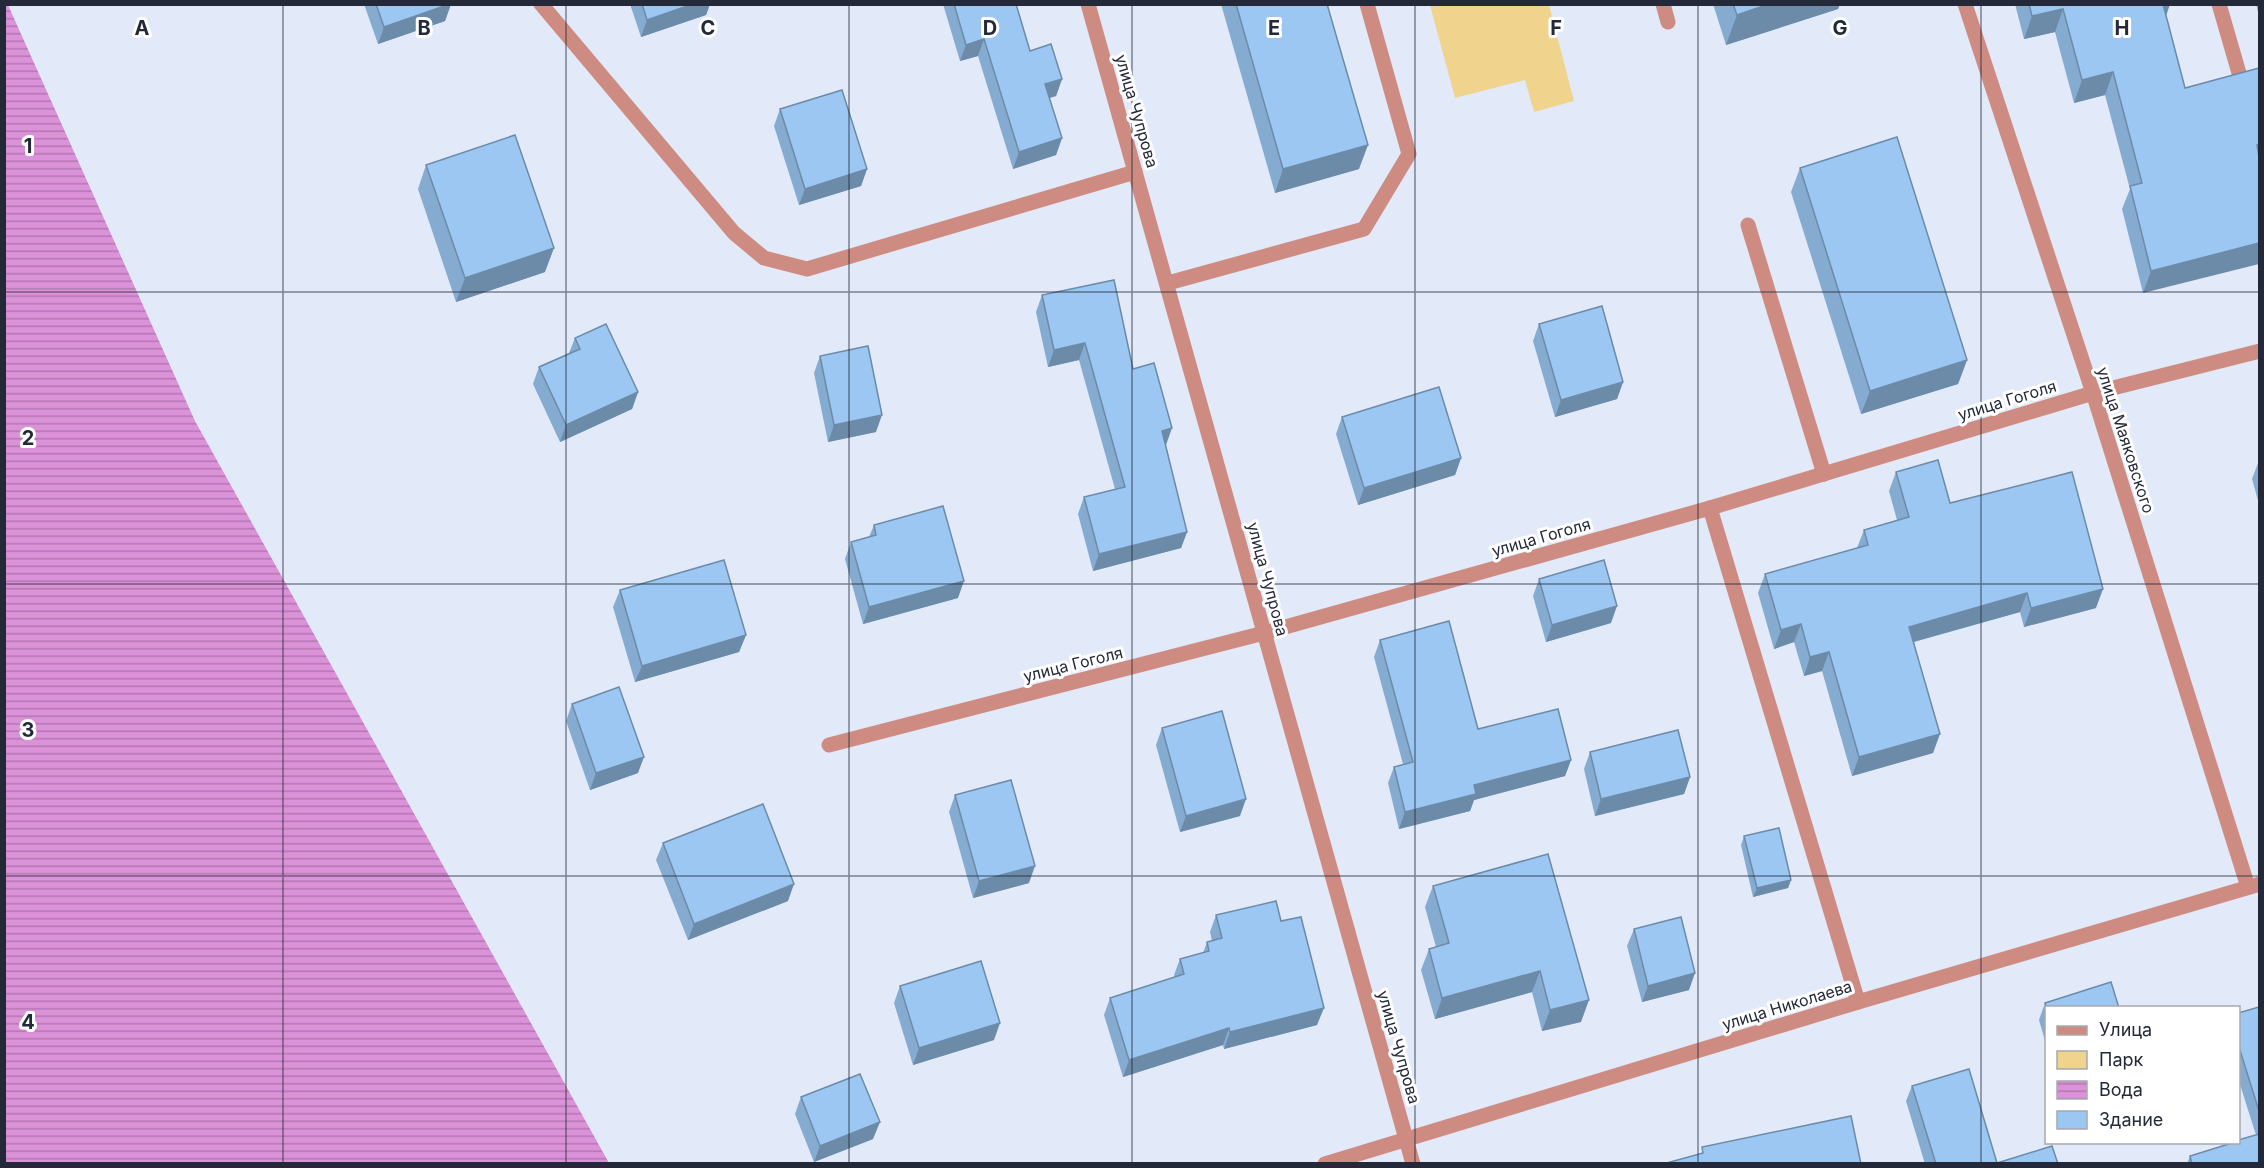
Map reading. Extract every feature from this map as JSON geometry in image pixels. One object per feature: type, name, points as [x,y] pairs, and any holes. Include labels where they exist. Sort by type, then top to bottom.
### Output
[{"type":"street","points":[[541,4],[734,233],[764,258],[807,269],[1135,172]]},
{"type":"street","name":"улица Чупрова","points":[[1088,4],[1413,1164]]},
{"type":"street","points":[[1168,283],[1364,229],[1409,154],[1367,4]]},
{"type":"street","points":[[1663,4],[1668,22]]},
{"type":"street","name":"улица Маяковского","points":[[1965,4],[2254,886]]},
{"type":"street","points":[[2219,4],[2241,80]]},
{"type":"street","points":[[1748,225],[1824,474]]},
{"type":"street","name":"улица Гоголя","points":[[830,745],[1264,633],[1710,508],[2093,393],[2259,351]]},
{"type":"street","points":[[1710,508],[1858,1002]]},
{"type":"street","name":"улица Николаева","points":[[1325,1164],[1407,1141],[1858,1002],[2254,886]]},
{"type":"green space","points":[[1430,5],[1549,5],[1574,101],[1534,112],[1525,80],[1455,98]]},
{"type":"water","points":[[4,5],[8,5],[195,421],[609,1163],[5,1163]]},
{"type":"building","points":[[376,4],[450,4],[384,27]]},
{"type":"building","points":[[642,4],[693,4],[647,20]]},
{"type":"building","points":[[954,4],[1016,4],[1030,51],[1051,44],[1062,79],[1045,84],[1062,138],[1019,152],[984,39],[966,45]]},
{"type":"building","points":[[1236,4],[1327,4],[1368,145],[1283,169]]},
{"type":"building","points":[[1733,4],[1769,4],[1737,15]]},
{"type":"building","points":[[2029,4],[2163,4],[2185,88],[2259,68],[2259,145],[2257,145],[2259,243],[2151,271],[2130,186],[2142,183],[2113,72],[2082,80],[2063,9],[2032,16]]},
{"type":"building","points":[[842,90],[867,169],[805,189],[780,109]]},
{"type":"building","points":[[515,135],[554,248],[465,278],[426,165]]},
{"type":"building","points":[[1897,137],[1967,360],[1870,391],[1800,168]]},
{"type":"building","points":[[1114,280],[1133,369],[1154,363],[1172,428],[1162,431],[1187,532],[1099,554],[1084,497],[1125,487],[1085,343],[1054,350],[1042,295]]},
{"type":"building","points":[[1602,306],[1623,382],[1561,400],[1539,324]]},
{"type":"building","points":[[606,324],[638,392],[566,425],[539,367],[580,349],[575,338]]},
{"type":"building","points":[[868,346],[882,415],[834,425],[820,356]]},
{"type":"building","points":[[1439,387],[1461,458],[1364,488],[1342,417]]},
{"type":"building","points":[[1938,460],[1950,503],[2072,472],[2103,589],[2031,608],[2027,593],[1909,627],[1940,734],[1859,757],[1829,652],[1810,657],[1801,624],[1781,630],[1765,574],[1868,545],[1864,530],[1909,517],[1896,472]]},
{"type":"building","points":[[943,506],[964,581],[869,607],[851,542],[876,535],[874,525]]},
{"type":"building","points":[[724,560],[746,635],[642,666],[620,590]]},
{"type":"building","points":[[1604,560],[1617,606],[1552,625],[1539,579]]},
{"type":"building","points":[[1449,621],[1478,729],[1558,709],[1571,760],[1474,785],[1476,794],[1405,812],[1394,767],[1413,762],[1380,640]]},
{"type":"building","points":[[619,687],[644,757],[596,773],[572,704]]},
{"type":"building","points":[[1222,711],[1246,799],[1186,816],[1162,728]]},
{"type":"building","points":[[1678,730],[1690,777],[1601,799],[1590,752]]},
{"type":"building","points":[[1011,780],[1035,866],[979,881],[955,795]]},
{"type":"building","points":[[763,804],[794,884],[694,924],[663,843]]},
{"type":"building","points":[[1779,828],[1791,880],[1757,888],[1744,836]]},
{"type":"building","points":[[1548,854],[1589,1000],[1550,1010],[1540,971],[1442,998],[1429,949],[1449,943],[1433,886]]},
{"type":"building","points":[[1276,901],[1281,921],[1301,917],[1324,1008],[1230,1032],[1229,1028],[1129,1060],[1110,998],[1184,974],[1180,959],[1209,951],[1207,942],[1222,938],[1216,915]]},
{"type":"building","points":[[1681,917],[1695,973],[1648,986],[1634,929]]},
{"type":"building","points":[[981,961],[1000,1023],[919,1048],[900,986]]},
{"type":"building","points":[[2111,982],[2118,1006],[2046,1006],[2045,1003]]},
{"type":"building","points":[[2259,1007],[2259,1111],[2240,1050],[2240,1012]]},
{"type":"building","points":[[1969,1069],[1997,1163],[2052,1146],[2058,1164],[1936,1164],[1912,1086]]},
{"type":"building","points":[[860,1074],[880,1122],[820,1146],[801,1097]]},
{"type":"building","points":[[1851,1116],[1861,1164],[1663,1164],[1703,1153],[1702,1147]]},
{"type":"building","points":[[2259,1134],[2259,1164],[2192,1164],[2190,1156],[2229,1144],[2240,1144],[2240,1139]]}]
